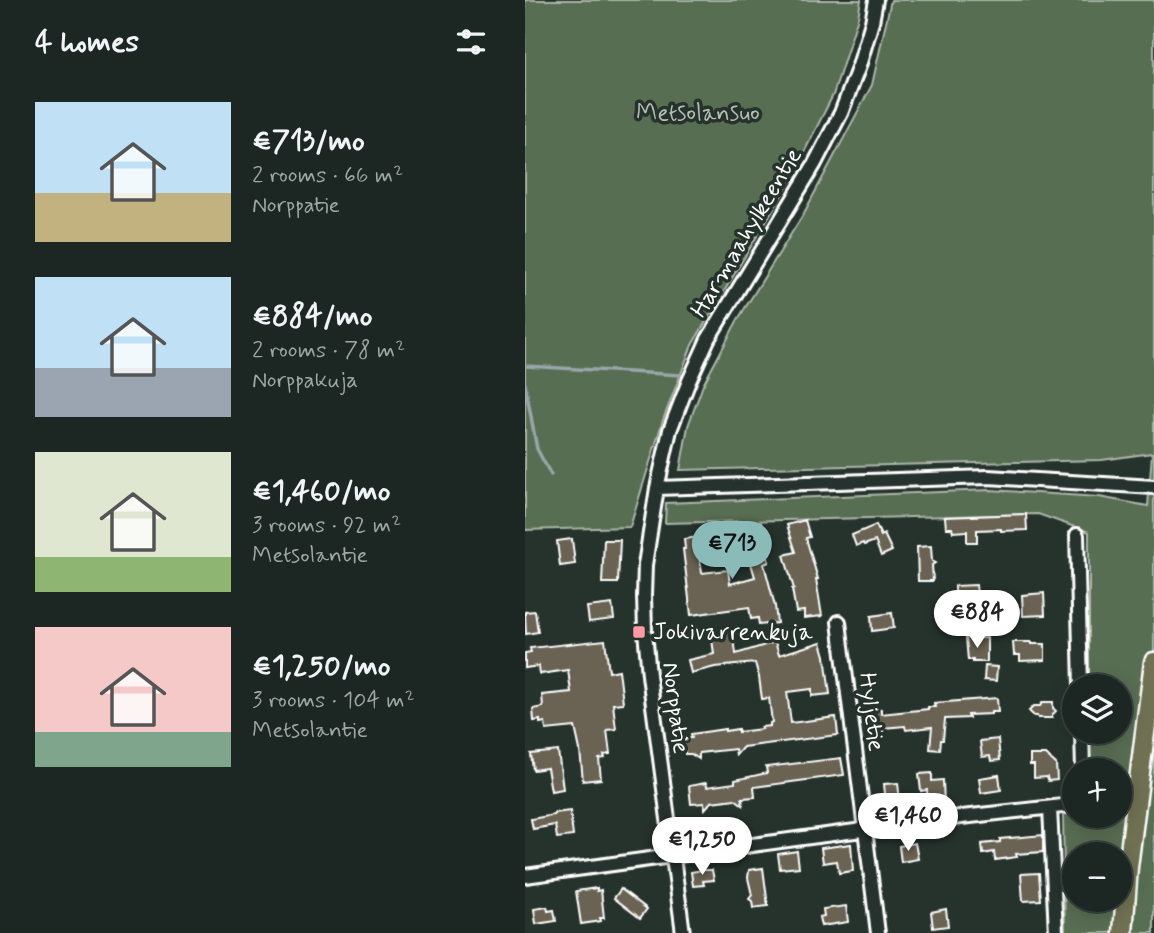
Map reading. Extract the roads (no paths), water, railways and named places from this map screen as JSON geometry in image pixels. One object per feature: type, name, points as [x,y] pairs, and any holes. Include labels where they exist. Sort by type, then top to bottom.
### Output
[{"type":"highway","points":[[1123,933],[1128,867],[1154,662]]},
{"type":"street","name":"Harmaahylkeentie","points":[[657,488],[670,430],[689,381],[708,339],[814,165],[841,113],[859,66],[876,0]]},
{"type":"street","points":[[657,488],[989,477],[1154,487]]},
{"type":"street","name":"Norppatie","points":[[657,488],[645,565],[645,631],[683,933]]},
{"type":"street","points":[[1077,535],[1081,674]]},
{"type":"street","name":"Hyljetie","points":[[839,622],[878,933]]},
{"type":"street","points":[[525,876],[865,829],[1062,806]]},
{"type":"street","points":[[1050,808],[1055,933]]},
{"type":"waterway","points":[[525,366],[681,375]]},
{"type":"waterway","points":[[525,384],[537,449],[551,475]]},
{"type":"place","name":"Jokivarrenkuja","points":[[639,632]]},
{"type":"park label","name":"Metsolansuo","points":[[698,113]]}]
